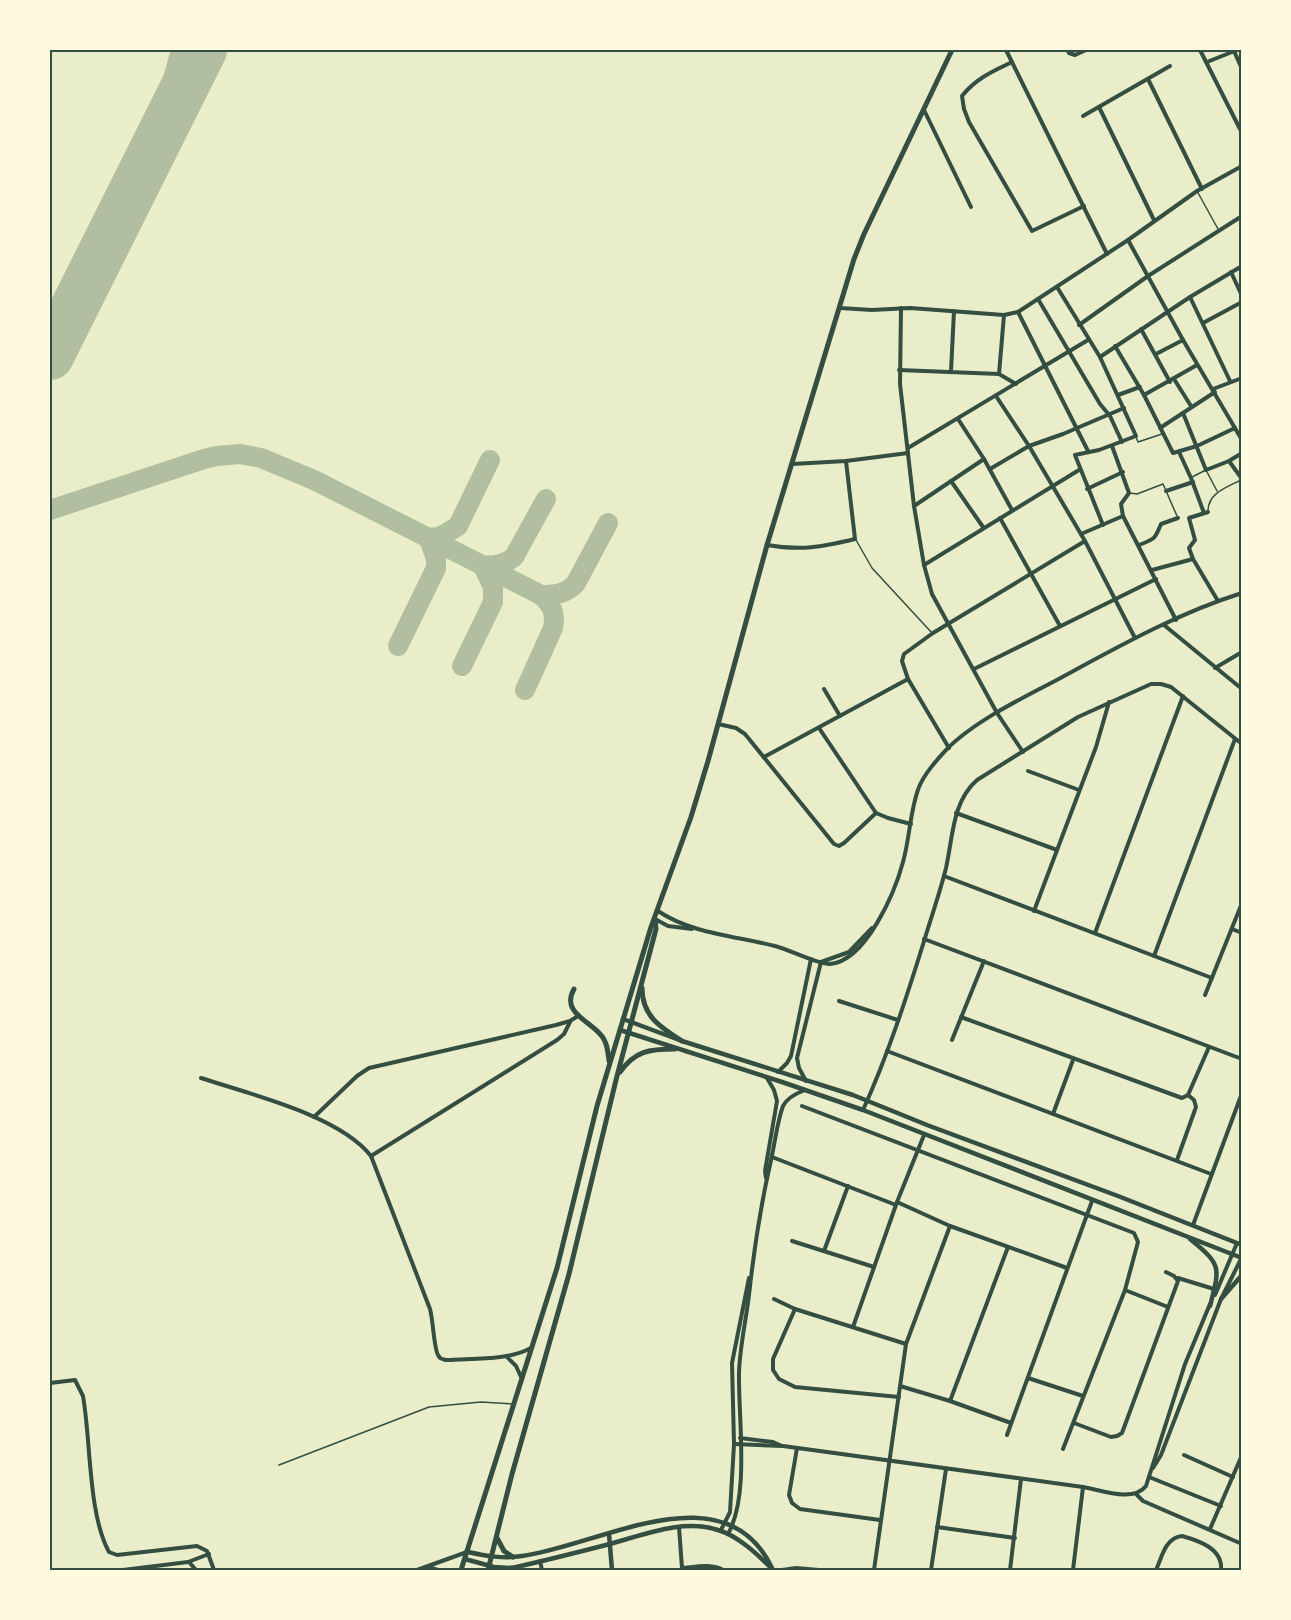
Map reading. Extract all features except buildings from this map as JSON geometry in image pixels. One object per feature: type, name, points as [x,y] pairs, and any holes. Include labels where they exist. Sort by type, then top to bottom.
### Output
[{"type":"main road","points":[[461,1570],[557,1268],[597,1106],[651,927],[691,817],[767,545],[840,308],[864,234],[952,50]]},
{"type":"main road","points":[[488,1568],[512,1474],[570,1274],[617,1076],[656,929],[655,919]]},
{"type":"main road","points":[[642,981],[642,998],[648,1014],[659,1027],[682,1041]]},
{"type":"main road","points":[[574,989],[570,1001],[573,1010],[603,1037],[609,1066]]},
{"type":"main road","points":[[617,1076],[628,1062],[640,1054],[653,1050],[675,1049]]},
{"type":"main road","points":[[496,1536],[500,1547],[513,1557]]},
{"type":"main road","points":[[504,1570],[512,1568]]},
{"type":"street","points":[[1006,50],[1107,254]]},
{"type":"street","points":[[1067,50],[1075,55],[1086,50]]},
{"type":"street","points":[[1200,50],[1239,122],[1242,133]]},
{"type":"street","points":[[1207,62],[1235,50],[1242,69]]},
{"type":"street","points":[[1012,62],[990,72],[971,85],[962,96],[969,122],[1032,231],[1084,206]]},
{"type":"street","points":[[1083,116],[1170,66]]},
{"type":"street","points":[[1148,79],[1199,190]]},
{"type":"street","points":[[1099,107],[1154,220]]},
{"type":"street","points":[[923,109],[971,207]]},
{"type":"street","points":[[840,308],[872,310],[901,308],[1004,315],[1018,312],[1199,190],[1242,166]]},
{"type":"street","points":[[1079,325],[1148,276],[1242,216]]},
{"type":"street","points":[[1128,240],[1197,365],[1242,440]]},
{"type":"street","points":[[1100,357],[1190,297],[1242,266]]},
{"type":"street","points":[[1231,272],[1242,296]]},
{"type":"street","points":[[1057,287],[1100,357],[1136,436],[1112,446],[1075,455],[1079,470],[1103,525]]},
{"type":"street","points":[[1190,297],[1230,381]]},
{"type":"street","points":[[1038,300],[1100,404],[1110,416],[1122,442]]},
{"type":"street","points":[[1203,323],[1242,302]]},
{"type":"street","points":[[901,308],[899,370],[924,565],[932,594],[997,713],[1023,752]]},
{"type":"street","points":[[951,371],[954,311]]},
{"type":"street","points":[[1018,312],[1088,451]]},
{"type":"street","points":[[999,374],[1004,315]]},
{"type":"street","points":[[1141,329],[1191,406]]},
{"type":"street","points":[[792,464],[846,461],[908,450],[1088,340]]},
{"type":"street","points":[[1156,354],[1183,340]]},
{"type":"street","points":[[1115,346],[1140,387],[1173,453],[1197,446],[1235,428]]},
{"type":"street","points":[[1144,395],[1197,365]]},
{"type":"street","points":[[899,370],[999,374],[1016,384]]},
{"type":"street","points":[[1160,428],[1214,390],[1230,381],[1242,378]]},
{"type":"street","points":[[1118,395],[1140,387]]},
{"type":"street","points":[[996,396],[1029,446],[1081,534],[1135,638]]},
{"type":"street","points":[[990,469],[1029,446],[1110,416],[1124,408]]},
{"type":"street","points":[[1183,413],[1206,470],[1242,453]]},
{"type":"street","points":[[958,419],[990,469],[1012,510]]},
{"type":"street","points":[[1112,446],[1129,493],[1121,504],[1124,516],[1176,620]]},
{"type":"street","points":[[1179,452],[1206,513],[1188,519],[1194,538],[1189,548],[1218,602]]},
{"type":"street","points":[[915,506],[984,459]]},
{"type":"street","points":[[767,545],[791,549],[809,548],[855,539],[846,461]]},
{"type":"street","points":[[1229,461],[1242,479]]},
{"type":"street","points":[[924,565],[1079,470]]},
{"type":"street","points":[[1088,489],[1123,472]]},
{"type":"street","points":[[1166,491],[1192,480]]},
{"type":"street","points":[[951,481],[983,527]]},
{"type":"street","points":[[1081,534],[1124,516]]},
{"type":"street","points":[[1000,518],[1060,626]]},
{"type":"street","points":[[1139,545],[1153,539],[1158,534],[1161,524],[1180,518]]},
{"type":"street","points":[[948,748],[908,679],[902,661],[904,654],[948,623],[1085,541]]},
{"type":"street","points":[[1152,570],[1193,559]]},
{"type":"street","points":[[974,669],[1156,579]]},
{"type":"street","points":[[658,911],[670,919],[696,928],[774,945],[826,964],[833,964],[850,956],[868,939],[897,880],[907,846],[914,801],[920,783],[948,748],[997,713],[1135,638],[1242,593]]},
{"type":"street","points":[[1164,625],[1242,689]]},
{"type":"street","points":[[1215,668],[1242,652]]},
{"type":"street","points":[[764,757],[908,679]]},
{"type":"street","points":[[863,1110],[898,1020],[944,876],[956,813],[970,786],[1078,717],[1150,684],[1171,687],[1242,744]]},
{"type":"street","points":[[824,689],[840,716]]},
{"type":"street","points":[[1095,933],[1183,696]]},
{"type":"street","points":[[1034,910],[1096,747],[1110,702]]},
{"type":"street","points":[[718,724],[736,728],[745,734],[834,844],[839,846],[844,843],[876,813]]},
{"type":"street","points":[[819,728],[876,813],[911,824]]},
{"type":"street","points":[[1154,956],[1235,739]]},
{"type":"street","points":[[1028,771],[1079,790]]},
{"type":"street","points":[[956,813],[1057,850]]},
{"type":"street","points":[[944,876],[1212,978]]},
{"type":"street","points":[[1205,995],[1242,903]]},
{"type":"street","points":[[655,919],[677,928],[696,928]]},
{"type":"street","points":[[1232,929],[1242,933]]},
{"type":"street","points":[[924,939],[1242,1059]]},
{"type":"street","points":[[778,1072],[791,1056],[811,959]]},
{"type":"street","points":[[952,1040],[984,961]]},
{"type":"street","points":[[806,1081],[797,1058],[820,962]]},
{"type":"street","points":[[839,1001],[898,1020]]},
{"type":"street","points":[[314,1118],[357,1076],[369,1068],[570,1020],[578,1016]]},
{"type":"street","points":[[961,1017],[1073,1060],[1186,1098],[1209,1047]]},
{"type":"street","points":[[623,1019],[682,1041],[867,1101],[1239,1244],[1232,1254],[1185,1364],[1149,1477],[1143,1489],[1136,1494],[783,1446],[734,1444]]},
{"type":"street","points":[[370,1156],[557,1040],[564,1034],[570,1020]]},
{"type":"street","points":[[620,1030],[863,1110],[1241,1258],[1221,1299],[1161,1455],[1152,1468]]},
{"type":"street","points":[[887,1051],[1211,1174]]},
{"type":"street","points":[[1053,1114],[1073,1060]]},
{"type":"street","points":[[766,1077],[774,1090],[777,1106],[766,1179]]},
{"type":"street","points":[[201,1078],[314,1118],[355,1139],[370,1156],[430,1308],[438,1356],[446,1360],[505,1355],[533,1347]]},
{"type":"street","points":[[728,1534],[737,1506],[740,1367],[750,1274],[766,1179],[784,1105],[793,1096],[805,1090]]},
{"type":"street","points":[[1193,1225],[1242,1093]]},
{"type":"street","points":[[1177,1160],[1195,1111],[1196,1103],[1188,1095]]},
{"type":"street","points":[[802,1106],[1086,1214],[1134,1233],[1138,1237],[1125,1290],[1063,1449]]},
{"type":"street","points":[[853,1327],[896,1204],[924,1135]]},
{"type":"street","points":[[772,1156],[950,1226],[1067,1268]]},
{"type":"street","points":[[825,1251],[848,1186]]},
{"type":"street","points":[[1007,1435],[1092,1201]]},
{"type":"street","points":[[874,1570],[906,1344],[950,1226]]},
{"type":"street","points":[[1186,1235],[1215,1261],[1217,1272],[1210,1306]]},
{"type":"street","points":[[792,1241],[874,1267]]},
{"type":"street","points":[[950,1401],[1008,1247]]},
{"type":"street","points":[[1166,1272],[1214,1289]]},
{"type":"street","points":[[720,1530],[726,1523],[731,1503],[734,1444],[732,1363],[750,1274]]},
{"type":"street","points":[[1221,1299],[1242,1275]]},
{"type":"street","points":[[1074,1423],[1111,1437],[1122,1432],[1178,1281],[1177,1277]]},
{"type":"street","points":[[1125,1290],[1168,1307]]},
{"type":"street","points":[[774,1299],[795,1309],[906,1344]]},
{"type":"street","points":[[795,1309],[773,1359],[773,1370],[778,1379],[795,1387],[899,1396]]},
{"type":"street","points":[[505,1355],[516,1366],[522,1380]]},
{"type":"street","points":[[1028,1378],[1083,1396]]},
{"type":"street","points":[[50,1383],[75,1380],[83,1396],[96,1506],[103,1538],[109,1552],[117,1555],[197,1546],[204,1548],[209,1554],[214,1570]]},
{"type":"street","points":[[900,1386],[1011,1423]]},
{"type":"street","points":[[734,1437],[773,1442],[783,1446]]},
{"type":"street","points":[[797,1448],[789,1496],[794,1506],[800,1509],[880,1520]]},
{"type":"street","points":[[1184,1455],[1233,1477]]},
{"type":"street","points":[[1210,1529],[1242,1455]]},
{"type":"street","points":[[931,1570],[946,1469]]},
{"type":"street","points":[[1149,1477],[1221,1506]]},
{"type":"street","points":[[1010,1570],[1021,1479]]},
{"type":"street","points":[[1073,1570],[1083,1487]]},
{"type":"street","points":[[1136,1494],[1143,1501],[1242,1544]]},
{"type":"street","points":[[420,1570],[468,1552],[491,1557],[526,1556],[631,1528],[684,1517],[700,1518],[732,1526],[756,1545],[773,1570],[756,1554],[728,1534],[700,1526],[679,1527],[512,1568],[488,1568],[465,1559]]},
{"type":"street","points":[[679,1527],[682,1568]]},
{"type":"street","points":[[937,1527],[1015,1538]]},
{"type":"street","points":[[631,1528],[633,1538]]},
{"type":"street","points":[[609,1534],[612,1570]]},
{"type":"street","points":[[1156,1570],[1168,1543],[1182,1536],[1216,1552],[1222,1564],[1221,1570]]},
{"type":"street","points":[[123,1570],[188,1562],[209,1554]]},
{"type":"street","points":[[540,1561],[542,1570]]},
{"type":"street","points":[[188,1562],[196,1570]]},
{"type":"street","points":[[676,1570],[703,1566],[723,1570]]},
{"type":"street","points":[[428,1567],[438,1570]]},
{"type":"street","points":[[782,1570],[796,1568],[819,1570]]},
{"type":"lane","points":[[1199,190],[1218,230]]},
{"type":"lane","points":[[1136,436],[1138,442],[1163,434]]},
{"type":"lane","points":[[1192,480],[1206,470],[1217,492]]},
{"type":"lane","points":[[1206,513],[1208,505],[1217,492],[1242,479]]},
{"type":"lane","points":[[1129,493],[1137,494],[1163,484],[1180,518]]},
{"type":"lane","points":[[855,539],[872,568],[933,633]]},
{"type":"lane","points":[[279,1465],[436,1406],[481,1402],[514,1404]]},
{"type":"taxiway","points":[[145,166],[164,112],[181,50]]},
{"type":"taxiway","points":[[50,510],[204,459],[240,454],[261,458],[314,480],[541,595],[560,593],[576,583],[608,523]]},
{"type":"taxiway","points":[[428,538],[440,537],[458,526],[490,460]]},
{"type":"taxiway","points":[[462,666],[493,602],[493,587],[483,566],[503,563],[514,557],[546,499]]},
{"type":"taxiway","points":[[398,646],[436,568],[436,559],[429,539]]},
{"type":"taxiway","points":[[525,690],[553,628],[552,610],[541,595]]},
{"type":"runway","points":[[50,356],[203,50]]}]
